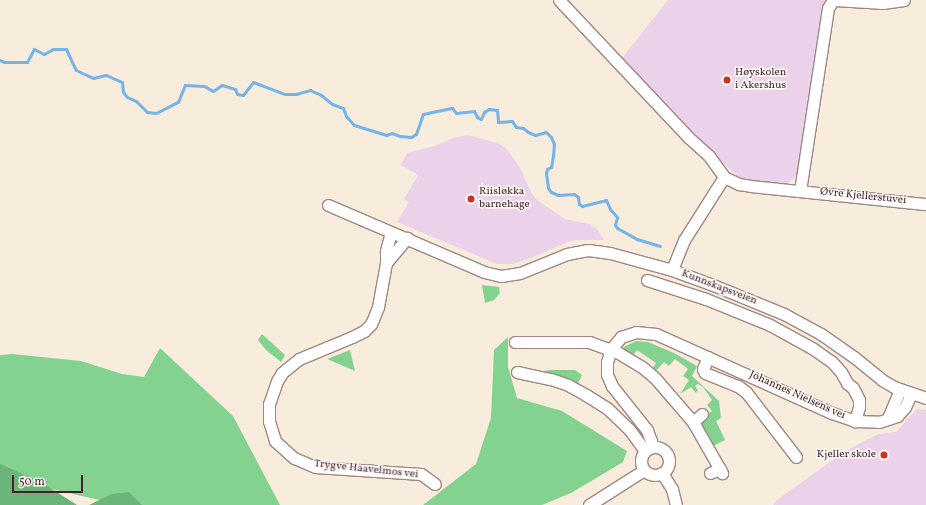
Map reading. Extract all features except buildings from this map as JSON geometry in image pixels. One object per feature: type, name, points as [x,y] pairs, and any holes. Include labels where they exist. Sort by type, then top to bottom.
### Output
[{"type":"street","points":[[559,0],[688,137],[709,156],[724,177],[739,184],[800,191],[828,8],[834,0],[883,3],[904,0]]},
{"type":"street","name":"Kunnskapsveien","points":[[724,177],[684,240],[672,270],[784,314],[831,341],[864,364],[882,380],[900,390],[926,398]]},
{"type":"street","name":"Øvre Kjellerstuvei","points":[[800,191],[926,204]]},
{"type":"street","points":[[328,205],[484,272],[501,276],[520,273],[567,254],[588,250],[610,253],[672,270]]},
{"type":"street","name":"Trygve Haavelmos vei","points":[[391,232],[386,251],[386,263],[378,307],[371,324],[364,331],[352,337],[299,359],[282,372],[270,398],[269,421],[275,441],[294,458],[316,467],[421,474],[435,484]]},
{"type":"street","name":"Trygve Haavelmos vei","points":[[386,263],[407,238]]},
{"type":"street","points":[[647,280],[706,299],[770,324],[812,348],[832,362],[841,372],[847,383],[853,388],[859,400],[859,407],[855,421]]},
{"type":"street","name":"Johannes Nielsens vei","points":[[611,349],[621,338],[642,332],[656,334],[832,413],[855,421],[879,422],[897,416],[901,413],[911,394]]},
{"type":"street","points":[[514,342],[589,342],[611,349],[642,367],[655,378],[693,422],[721,471],[710,473]]},
{"type":"street","points":[[611,349],[606,367],[610,381],[647,430],[652,441],[648,449],[641,463],[644,470],[652,475],[662,473],[669,464],[667,455],[661,448],[648,449]]},
{"type":"street","name":"Johannes Nielsens vei","points":[[708,357],[703,369],[705,373],[738,386],[746,392],[796,457]]},
{"type":"street","points":[[517,372],[551,379],[568,385],[586,395],[607,408],[630,429],[648,449]]},
{"type":"street","points":[[888,418],[900,390]]},
{"type":"street","points":[[693,422],[702,414]]},
{"type":"street","points":[[589,505],[644,470]]},
{"type":"street","points":[[662,473],[672,489],[676,505]]},
{"type":"shaded area","name":"Høyskolen i Akershus","points":[[668,0],[825,0],[799,164],[796,177],[788,183],[746,182],[740,178],[705,147],[660,102],[622,58]]},
{"type":"shaded area","name":"Riisløkka barnehage","points":[[467,135],[497,143],[506,148],[519,166],[531,192],[537,200],[565,219],[589,224],[597,229],[604,240],[576,240],[565,243],[526,260],[512,264],[497,264],[397,222],[409,202],[404,199],[418,175],[401,165],[407,153],[435,146],[453,138]]},
{"type":"shaded area","name":"Kjeller skole","points":[[917,409],[926,410],[926,505],[773,505],[777,500],[827,464],[855,446],[878,434],[896,432]]},
{"type":"green space","points":[[482,285],[499,287],[500,293],[494,300],[485,303]]},
{"type":"green space","points":[[262,334],[285,355],[281,362],[266,350],[258,340]]},
{"type":"green space","points":[[508,337],[508,367],[517,398],[562,411],[627,451],[623,462],[571,493],[542,505],[423,505],[476,464],[491,418],[494,350]]},
{"type":"green space","points":[[636,341],[648,342],[674,353],[697,366],[692,376],[719,401],[721,418],[716,421],[725,440],[713,446],[701,425],[700,420],[712,411],[707,405],[712,400],[703,387],[698,384],[695,386],[698,390],[696,393],[691,387],[680,394],[689,380],[683,376],[688,369],[675,359],[669,366],[664,362],[655,372],[652,369],[656,363],[637,350],[632,357],[622,350],[624,347]]},
{"type":"green space","points":[[160,348],[233,416],[280,505],[122,505],[33,485],[0,467],[0,355],[12,354],[81,361],[122,374],[144,377]]},
{"type":"green space","points":[[350,350],[355,371],[327,359]]},
{"type":"green space","points":[[575,370],[582,375],[578,383],[573,383],[547,374],[544,371]]},
{"type":"green space","points":[[0,464],[39,481],[77,505],[0,505]]},
{"type":"green space","points":[[129,492],[142,505],[89,505],[112,494]]},
{"type":"waterway","points":[[0,60],[4,62],[27,62],[34,49],[44,54],[53,49],[66,49],[76,70],[93,78],[106,75],[122,82],[123,92],[127,97],[136,101],[147,112],[156,113],[178,102],[185,85],[204,86],[213,91],[222,85],[235,89],[237,94],[243,95],[253,82],[285,94],[296,94],[310,90],[321,95],[332,104],[343,108],[346,116],[354,125],[386,135],[392,133],[400,136],[411,137],[416,134],[423,114],[452,108],[456,113],[474,111],[477,117],[481,119],[484,112],[489,109],[497,110],[498,122],[512,121],[516,127],[523,128],[535,135],[546,132],[551,137],[554,144],[553,156],[551,167],[547,169],[546,173],[548,188],[551,192],[558,195],[574,194],[578,197],[579,204],[582,206],[606,200],[610,209],[617,217],[615,225],[617,228],[637,239],[660,246]]},
{"type":"place","name":"Høyskolen i Akershus","points":[[727,80]]},
{"type":"place","name":"Riisløkka barnehage","points":[[471,199]]},
{"type":"place","name":"Kjeller skole","points":[[884,455]]}]
